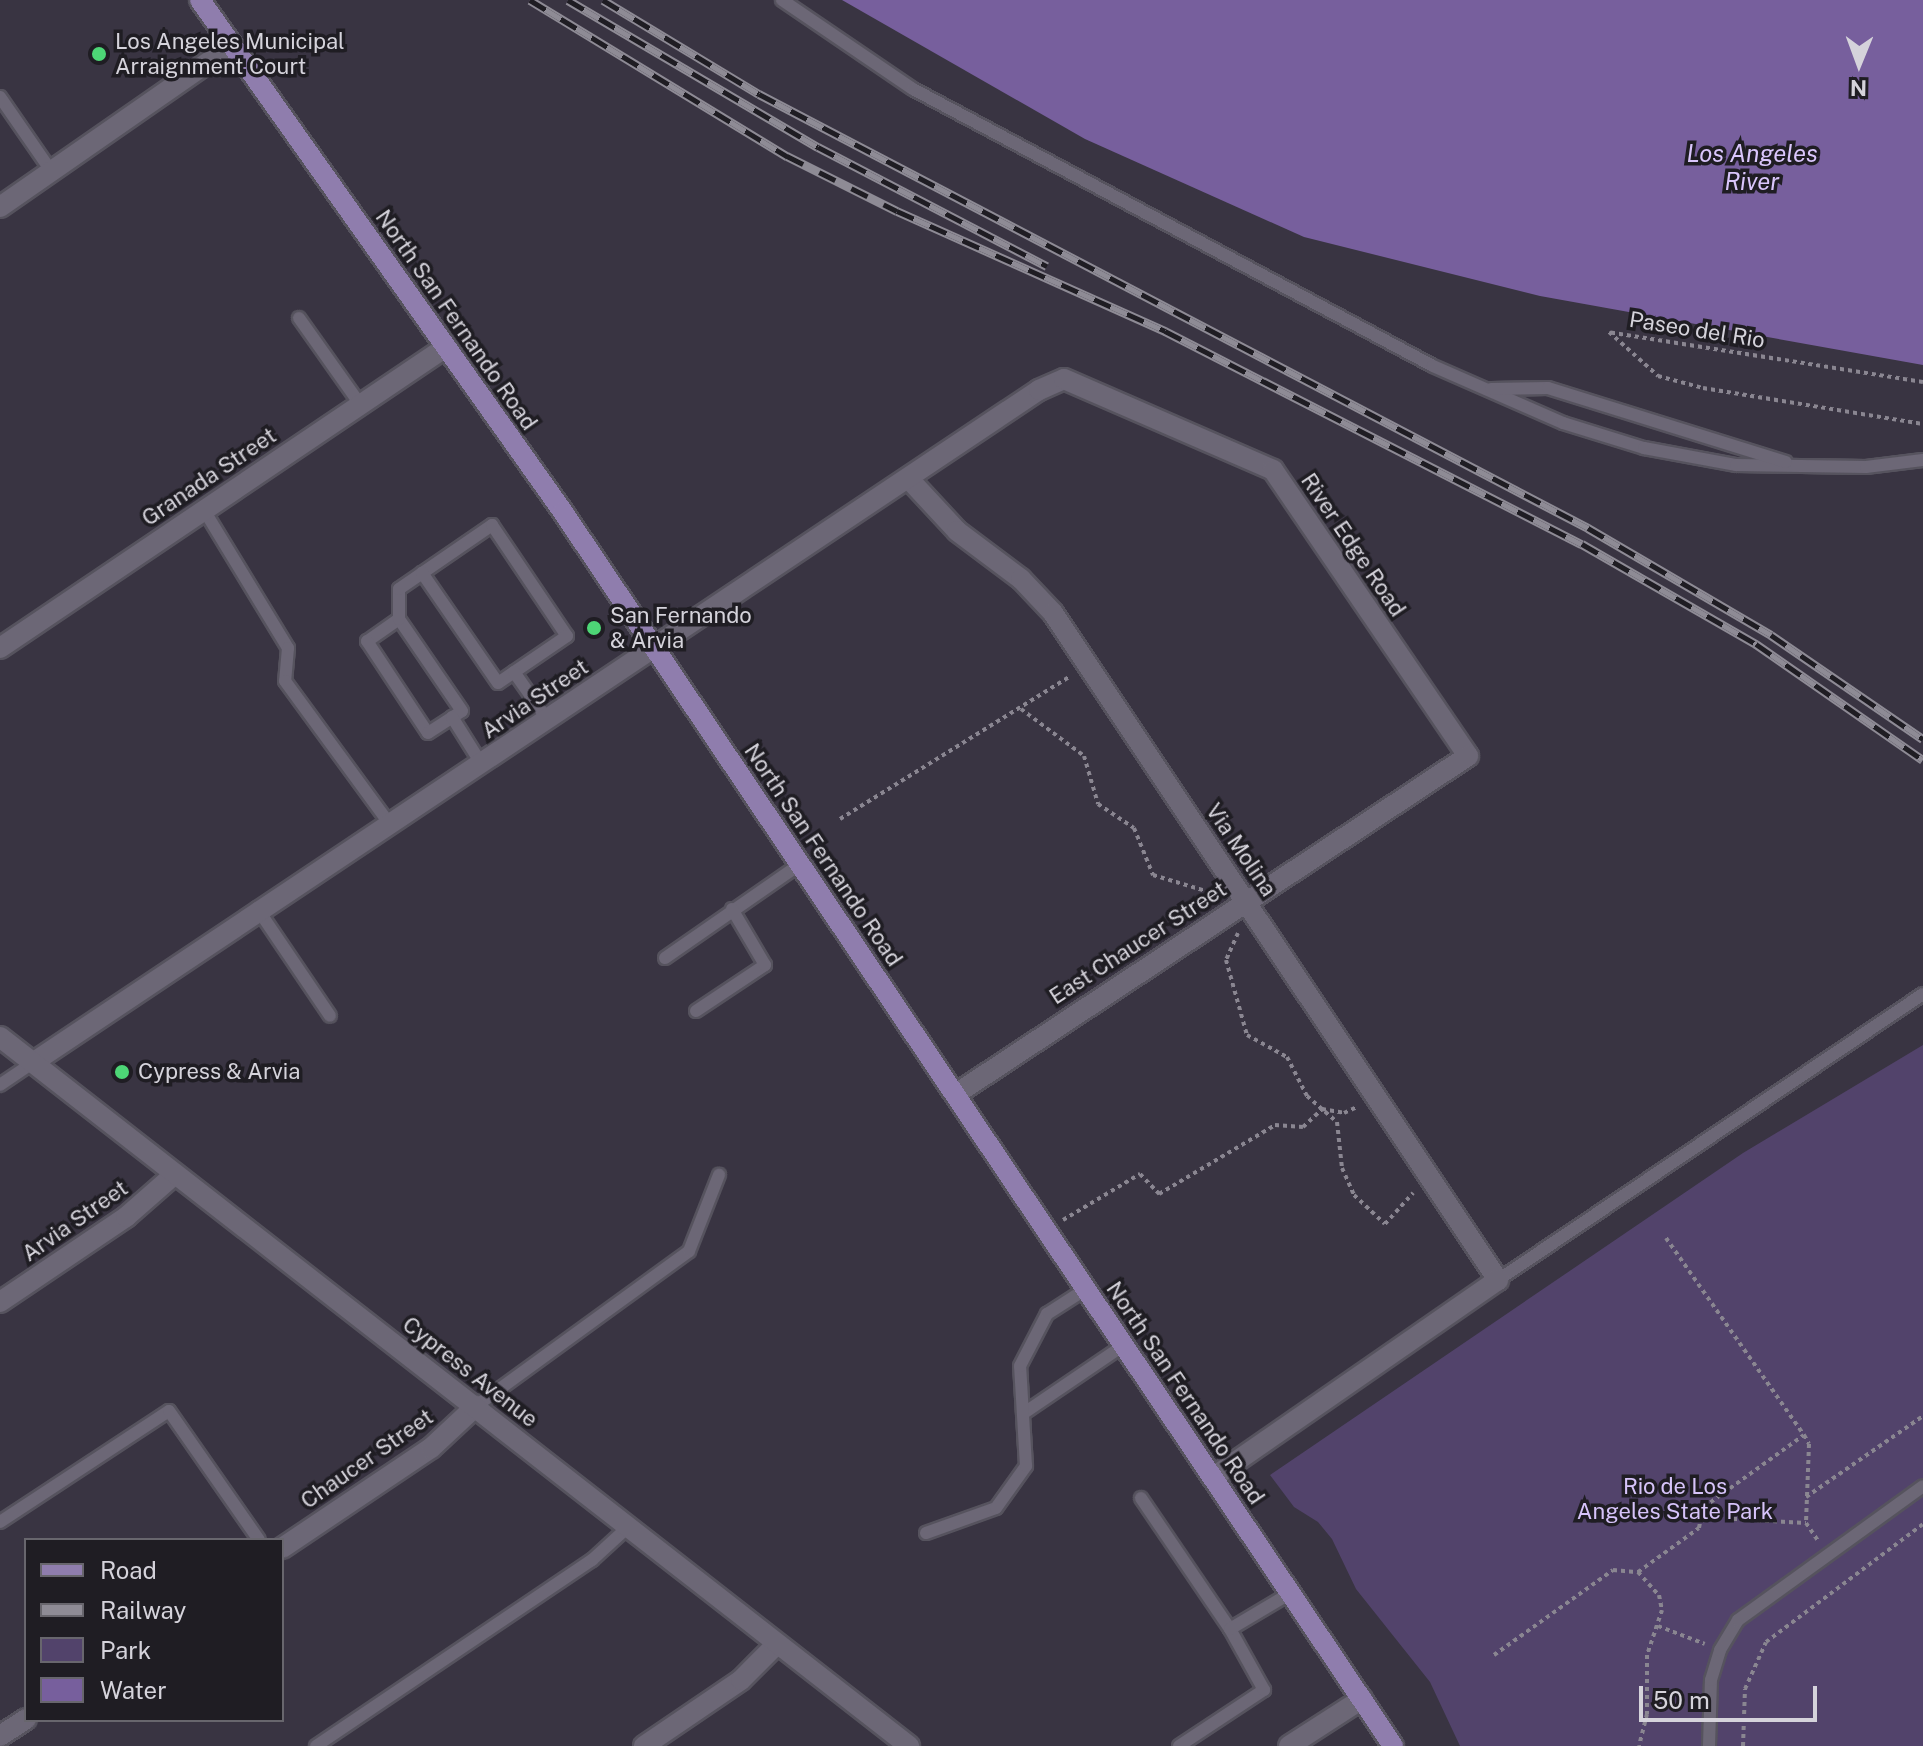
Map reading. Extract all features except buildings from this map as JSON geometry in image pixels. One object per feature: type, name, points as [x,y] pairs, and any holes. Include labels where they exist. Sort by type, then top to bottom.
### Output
[{"type":"main road","name":"North San Fernando Road","points":[[200,0],[655,648],[1393,1746]]},
{"type":"street","points":[[0,207],[232,46]]},
{"type":"street","name":"Granada Street","points":[[0,648],[446,347]]},
{"type":"street","name":"Arvia Street","points":[[34,1062],[257,908],[655,648],[1039,390],[1064,379]]},
{"type":"street","name":"River Edge Road","points":[[1064,379],[1087,385],[1273,470],[1468,756]]},
{"type":"street","name":"Via Molina","points":[[908,478],[957,531],[1021,579],[1053,613],[1498,1280]]},
{"type":"street","name":"East Chaucer Street","points":[[956,1094],[1468,756]]},
{"type":"street","name":"Cypress Avenue","points":[[0,1037],[909,1746]]},
{"type":"street","name":"Arvia Street","points":[[0,1302],[126,1217],[174,1175]]},
{"type":"street","points":[[1213,1477],[1498,1280]]},
{"type":"street","name":"Chaucer Street","points":[[284,1547],[431,1448],[476,1406]]},
{"type":"street","points":[[644,1746],[741,1680],[777,1644]]},
{"type":"street","points":[[1289,1746],[1362,1699]]},
{"type":"street","points":[[0,1736],[24,1720]]},
{"type":"lane","points":[[782,0],[913,89],[1433,366],[1563,423],[1644,448],[1736,465],[1866,467],[1923,460]]},
{"type":"lane","points":[[0,97],[52,172]]},
{"type":"lane","points":[[299,318],[360,404]]},
{"type":"lane","points":[[1488,389],[1548,388],[1799,466]]},
{"type":"lane","points":[[204,510],[288,648],[285,681],[389,823]]},
{"type":"lane","points":[[399,619],[367,641],[428,733],[462,711],[399,619],[399,589],[422,573],[492,525],[567,636],[498,683],[422,573]]},
{"type":"lane","points":[[514,672],[547,719]]},
{"type":"lane","points":[[452,717],[481,763]]},
{"type":"lane","points":[[665,958],[799,865]]},
{"type":"lane","points":[[257,908],[330,1016]]},
{"type":"lane","points":[[696,1011],[765,965],[732,909]]},
{"type":"lane","points":[[1498,1280],[1923,994]]},
{"type":"lane","points":[[0,1085],[34,1062]]},
{"type":"lane","points":[[476,1406],[689,1251],[719,1175]]},
{"type":"lane","points":[[926,1533],[996,1508],[1026,1466],[1020,1366],[1047,1314],[1086,1289]]},
{"type":"lane","points":[[1024,1413],[1124,1345]]},
{"type":"lane","points":[[0,1522],[169,1411],[258,1538]]},
{"type":"lane","points":[[1709,1746],[1711,1680],[1720,1650],[1738,1620],[1826,1553],[1923,1486]]},
{"type":"lane","points":[[1141,1498],[1230,1629],[1264,1690],[1179,1746]]},
{"type":"lane","points":[[316,1746],[592,1560],[628,1527]]},
{"type":"lane","points":[[1230,1629],[1289,1594]]},
{"type":"path","name":"Paseo del Rio","points":[[1923,382],[1609,332],[1658,376],[1703,388],[1923,424]]},
{"type":"path","points":[[840,819],[1021,709],[1088,664]]},
{"type":"path","points":[[1021,709],[1084,756],[1098,804],[1134,828],[1153,875],[1219,895]]},
{"type":"path","points":[[1241,928],[1226,960],[1247,1035],[1287,1057],[1307,1096],[1327,1109],[1340,1132],[1346,1180],[1385,1224],[1431,1181]]},
{"type":"path","points":[[1047,1231],[1140,1174],[1159,1194],[1275,1125],[1303,1127],[1315,1113],[1327,1109],[1352,1111],[1374,1092]]},
{"type":"path","points":[[1666,1238],[1809,1444],[1806,1523],[1826,1553]]},
{"type":"path","points":[[1806,1497],[1923,1416]]},
{"type":"path","points":[[1494,1655],[1613,1570],[1638,1572],[1699,1528],[1704,1507],[1804,1435]]},
{"type":"path","points":[[1701,1517],[1806,1523]]},
{"type":"path","points":[[1743,1746],[1745,1689],[1766,1642],[1923,1524]]},
{"type":"path","points":[[1638,1572],[1659,1595],[1658,1626],[1645,1666],[1647,1714],[1639,1746]]},
{"type":"path","points":[[1658,1626],[1720,1650]]},
{"type":"green space","name":"Rio de Los Angeles State Park","points":[[1923,1045],[1923,1746],[1460,1746],[1430,1682],[1356,1589],[1332,1539],[1318,1522],[1294,1507],[1270,1475],[1743,1153]]},
{"type":"water","name":"Los Angeles River","points":[[842,0],[1923,0],[1923,365],[1540,296],[1304,237],[1085,139]]},
{"type":"railway","points":[[530,0],[787,156],[897,211],[1165,331],[1582,544],[1756,644],[1923,760]]},
{"type":"railway","points":[[568,0],[818,147],[1047,266]]},
{"type":"railway","points":[[603,0],[759,94],[1588,528],[1771,635],[1923,739]]},
{"type":"place","name":"Los Angeles Municipal Arraignment Court","points":[[99,54]]},
{"type":"place","name":"San Fernando & Arvia","points":[[594,628]]},
{"type":"place","name":"Cypress & Arvia","points":[[122,1072]]}]
